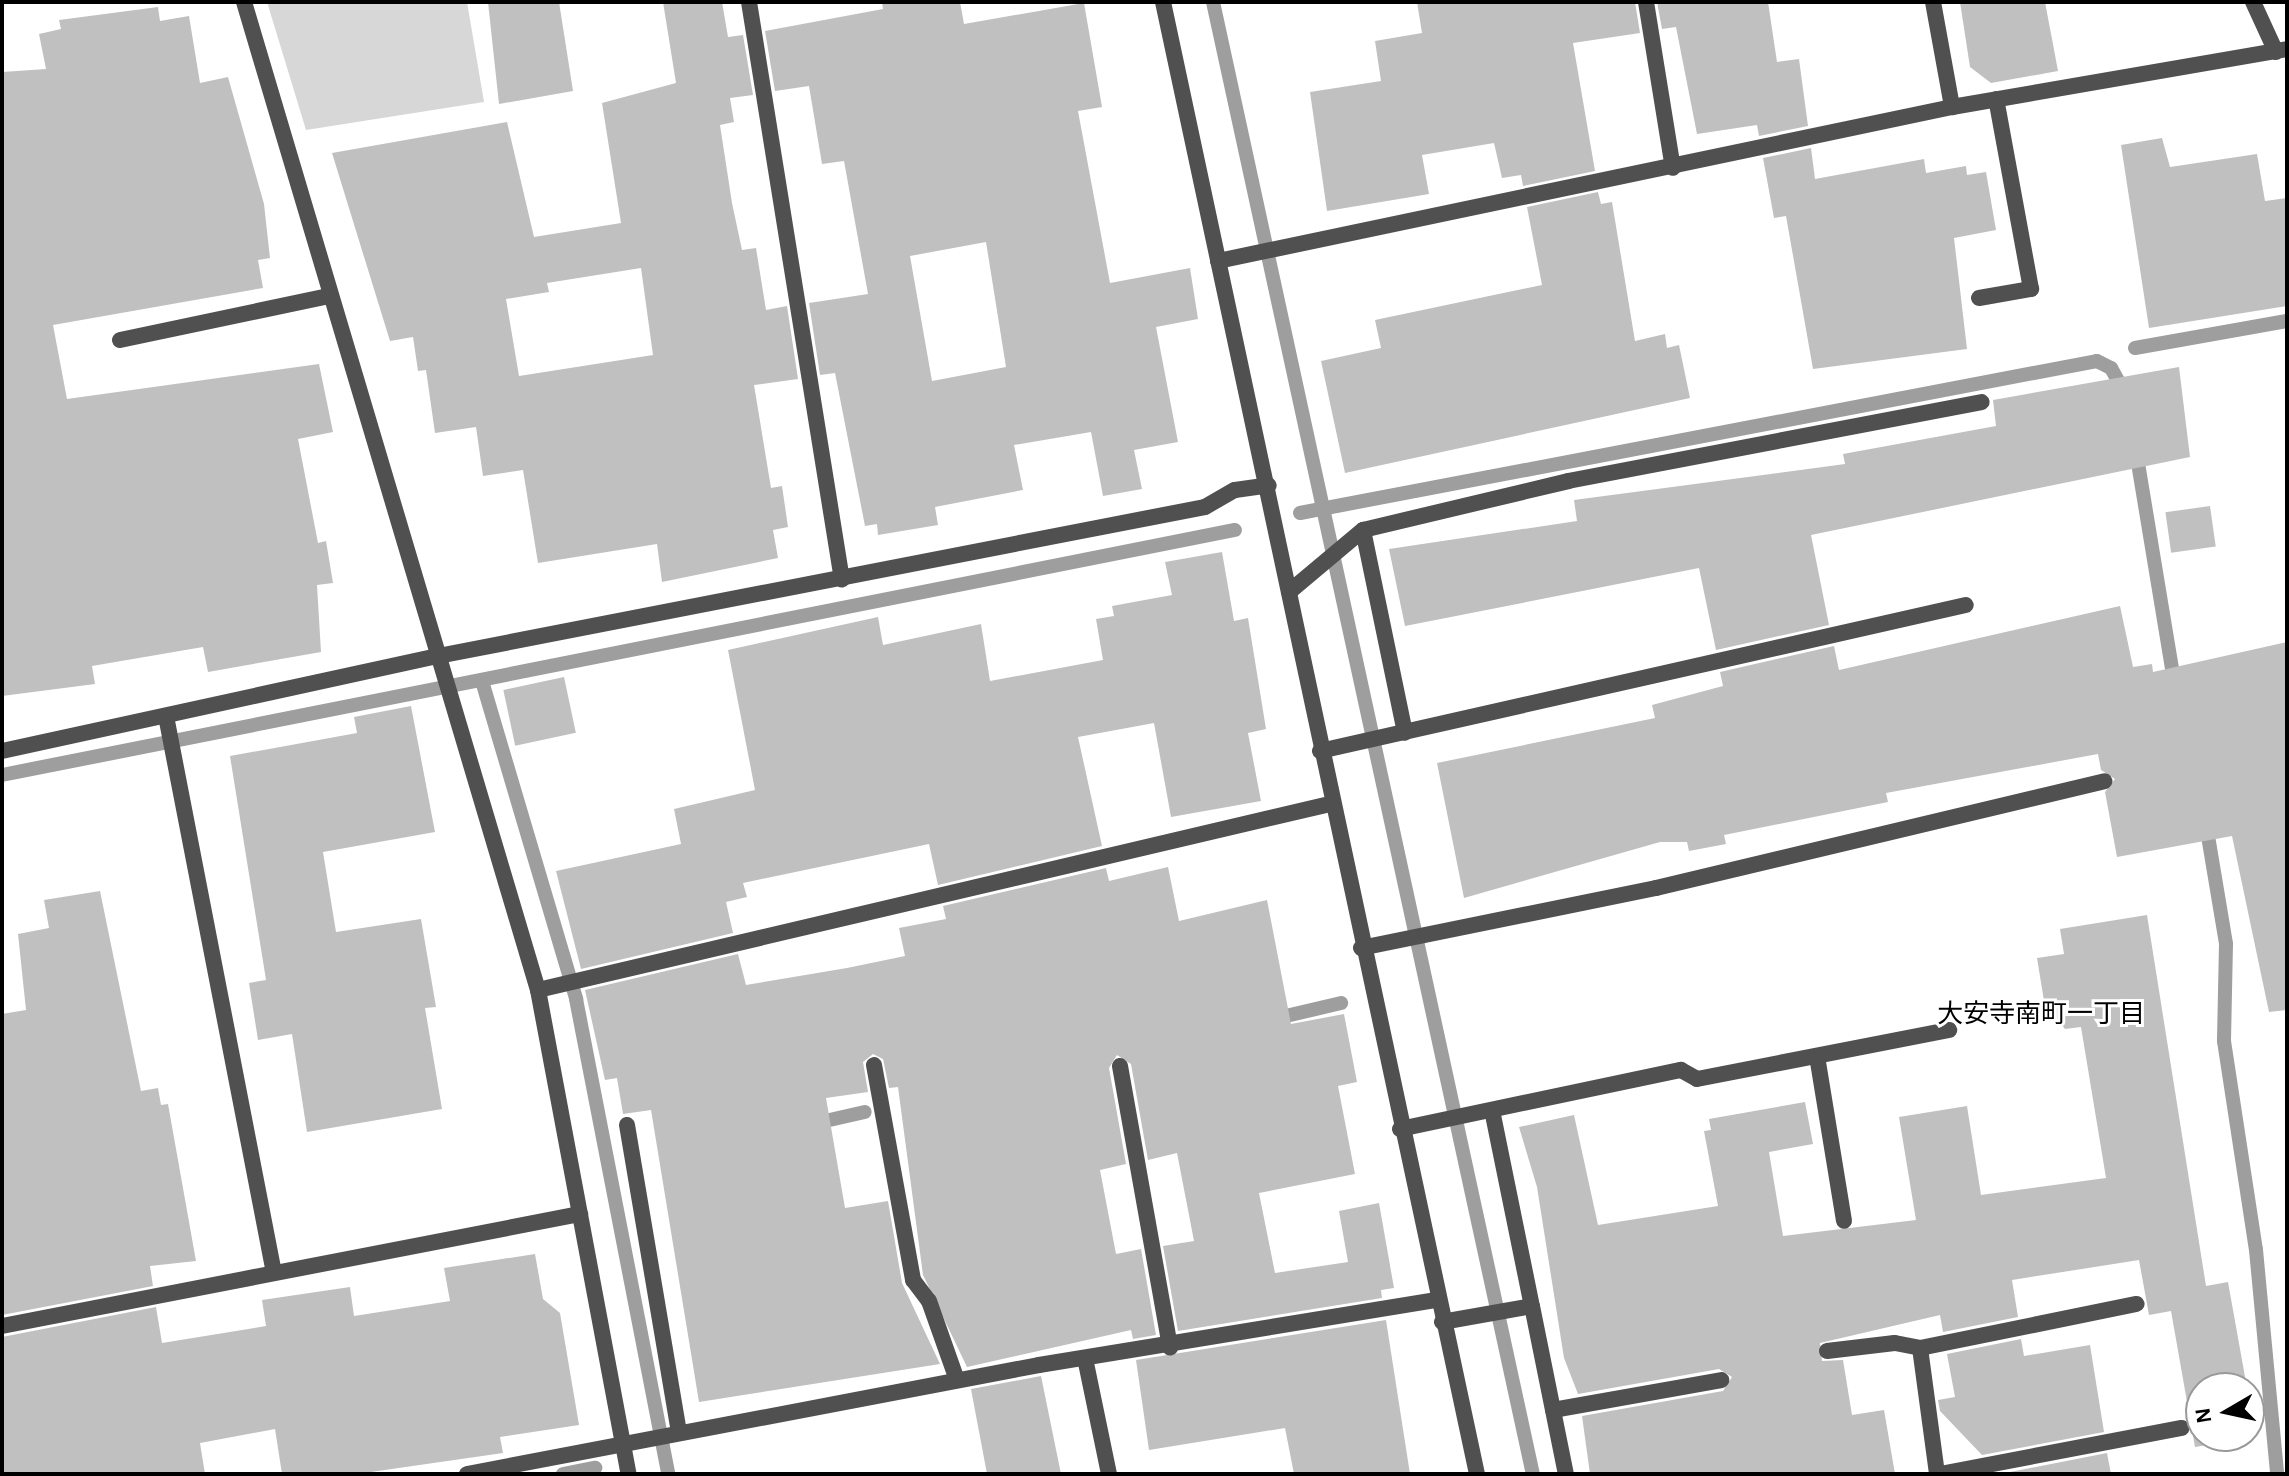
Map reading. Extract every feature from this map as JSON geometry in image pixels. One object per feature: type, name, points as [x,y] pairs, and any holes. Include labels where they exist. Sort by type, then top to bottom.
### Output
[{"type":"street","points":[[244,2],[433,657],[538,990],[629,1474]]},
{"type":"street","points":[[749,2],[842,580]]},
{"type":"street","points":[[1163,2],[1269,485],[1330,804],[1477,1474]]},
{"type":"street","points":[[1646,2],[1673,168]]},
{"type":"street","points":[[1933,2],[1952,107]]},
{"type":"street","points":[[1218,261],[1673,168],[1952,107],[2281,50],[2253,2]]},
{"type":"street","points":[[1979,298],[2031,289],[1996,99]]},
{"type":"street","points":[[120,340],[329,296]]},
{"type":"street","points":[[1289,592],[1363,530],[1568,481],[1982,402]]},
{"type":"street","points":[[2,751],[166,722],[433,657],[842,580],[1205,507],[1235,490],[1269,485]]},
{"type":"street","points":[[1363,530],[1400,734]]},
{"type":"street","points":[[1320,751],[1966,605]]},
{"type":"street","points":[[166,722],[274,1273]]},
{"type":"street","points":[[1361,948],[2104,781]]},
{"type":"street","points":[[538,990],[1330,804]]},
{"type":"street","points":[[1400,1129],[1681,1070],[1697,1079],[1949,1030]]},
{"type":"street","points":[[1817,1056],[1844,1221]]},
{"type":"street","points":[[874,1065],[913,1280],[929,1301],[957,1380]]},
{"type":"street","points":[[1120,1066],[1170,1348]]},
{"type":"street","points":[[1484,1112],[1524,1307],[1553,1410],[1566,1474]]},
{"type":"street","points":[[627,1125],[675,1434]]},
{"type":"street","points":[[2,1326],[580,1214]]},
{"type":"street","points":[[467,1474],[957,1380],[1086,1363],[1437,1300]]},
{"type":"street","points":[[1827,1351],[1895,1343],[1920,1348],[2137,1304]]},
{"type":"street","points":[[1442,1322],[1524,1307]]},
{"type":"street","points":[[1920,1348],[1939,1474],[2182,1428]]},
{"type":"street","points":[[1086,1363],[1109,1474]]},
{"type":"street","points":[[1553,1410],[1721,1380]]},
{"type":"shaded area","points":[[267,2],[467,2],[484,102],[306,130]]},
{"type":"building","points":[[488,2],[559,2],[573,91],[499,104]]},
{"type":"building","points":[[663,2],[722,2],[728,37],[743,35],[753,95],[730,98],[734,122],[720,125],[732,203],[742,250],[756,248],[766,310],[787,306],[798,379],[754,385],[771,488],[782,486],[788,527],[773,530],[778,558],[662,582],[657,544],[538,563],[523,470],[483,476],[476,427],[435,433],[426,370],[418,371],[413,337],[390,341],[332,153],[507,122],[534,237],[621,223],[602,103],[676,83]],"holes":[[[641,268],[653,355],[519,376],[506,299],[549,292],[547,283]]]},
{"type":"building","points":[[882,2],[960,2],[964,24],[1084,3],[1102,107],[1078,111],[1110,283],[1190,268],[1198,319],[1156,327],[1178,442],[1134,450],[1142,489],[1103,496],[1091,432],[1014,445],[1023,490],[935,507],[938,525],[878,535],[877,524],[865,526],[835,373],[820,375],[809,303],[868,294],[844,161],[822,164],[809,86],[775,91],[765,31],[883,9]],"holes":[[[986,242],[1006,367],[932,381],[910,256]]]},
{"type":"building","points":[[1417,2],[1635,2],[1640,33],[1573,43],[1595,171],[1523,186],[1521,175],[1502,178],[1494,143],[1422,155],[1429,194],[1327,211],[1310,92],[1381,81],[1375,41],[1422,33]]},
{"type":"building","points":[[1657,2],[1768,2],[1777,62],[1799,59],[1808,126],[1759,136],[1757,125],[1697,134],[1676,27],[1662,29]]},
{"type":"building","points":[[1960,2],[2045,2],[2058,71],[1991,83],[1970,67]]},
{"type":"building","points":[[158,7],[160,21],[189,16],[200,83],[228,77],[264,204],[270,258],[258,260],[263,288],[53,325],[67,399],[319,364],[333,432],[298,439],[318,543],[326,541],[333,583],[317,585],[321,652],[208,672],[203,647],[92,666],[95,684],[2,696],[2,72],[46,69],[39,34],[61,29],[59,20]]},
{"type":"building","points":[[2162,138],[2170,167],[2257,154],[2265,201],[2287,198],[2287,306],[2149,328],[2121,145]]},
{"type":"building","points":[[1811,148],[1815,179],[1924,159],[1926,173],[1966,166],[1967,175],[1986,172],[1996,230],[1954,238],[1967,349],[1813,369],[1786,216],[1774,218],[1763,158]]},
{"type":"building","points":[[1598,192],[1601,204],[1612,202],[1635,341],[1665,334],[1667,348],[1679,345],[1690,398],[1345,473],[1321,361],[1381,348],[1375,320],[1542,285],[1527,207]]},
{"type":"building","points":[[2179,367],[2190,457],[1811,535],[1829,625],[1716,650],[1699,568],[1405,626],[1389,549],[1577,521],[1574,500],[1845,464],[1843,454],[1996,426],[1993,400]]},
{"type":"building","points":[[2210,506],[2216,547],[2171,553],[2165,512]]},
{"type":"building","points":[[1222,552],[1234,621],[1248,618],[1266,729],[1248,733],[1261,801],[1171,817],[1154,723],[1078,737],[1102,846],[938,885],[929,844],[743,883],[747,897],[726,902],[733,933],[581,969],[556,871],[681,844],[674,809],[755,790],[728,650],[878,617],[883,645],[981,624],[990,681],[1103,660],[1096,619],[1114,616],[1112,606],[1172,595],[1165,562]]},
{"type":"building","points":[[2120,606],[2133,667],[2152,664],[2153,672],[2287,642],[2287,1010],[2269,1012],[2232,836],[2117,857],[2105,792],[2115,779],[2101,770],[2098,754],[1886,793],[1888,802],[1724,835],[1726,844],[1689,851],[1687,842],[1660,842],[1464,898],[1437,763],[1655,718],[1652,705],[1723,686],[1720,672],[1834,646],[1839,670]]},
{"type":"building","points":[[564,677],[576,733],[515,746],[503,690]]},
{"type":"building","points":[[411,706],[435,832],[323,852],[336,932],[421,919],[436,1007],[425,1008],[442,1109],[307,1132],[292,1034],[258,1040],[249,983],[266,980],[230,756],[357,733],[354,717]]},
{"type":"building","points":[[1168,867],[1179,921],[1267,900],[1291,1024],[1344,1014],[1357,1082],[1338,1086],[1355,1174],[1259,1193],[1275,1273],[1348,1262],[1339,1211],[1379,1203],[1394,1288],[1381,1290],[1382,1298],[1178,1331],[1163,1246],[1194,1241],[1177,1153],[1148,1160],[1131,1064],[1117,1055],[1109,1068],[1126,1164],[1100,1170],[1116,1254],[1141,1249],[1156,1335],[1133,1339],[1131,1330],[967,1367],[923,1275],[898,1087],[889,1088],[883,1059],[873,1054],[863,1062],[868,1092],[826,1098],[845,1208],[888,1201],[902,1283],[940,1364],[699,1402],[651,1110],[623,1114],[617,1078],[605,1080],[585,990],[738,954],[746,985],[905,956],[899,928],[946,919],[943,906],[1106,868],[1109,881]]},
{"type":"building","points":[[100,891],[141,1091],[158,1088],[161,1105],[168,1104],[196,1261],[150,1266],[153,1286],[2,1315],[2,1014],[26,1010],[18,934],[49,928],[44,900]]},
{"type":"building","points":[[2147,915],[2206,1286],[2228,1282],[2244,1372],[2185,1372],[2185,1390],[2171,1311],[2149,1315],[2139,1260],[2012,1280],[2018,1317],[1943,1332],[1940,1315],[1820,1343],[1822,1361],[1843,1360],[1852,1415],[1884,1410],[1895,1474],[1590,1474],[1582,1416],[1723,1391],[1732,1377],[1719,1369],[1578,1394],[1564,1358],[1537,1187],[1519,1127],[1574,1115],[1598,1225],[1718,1206],[1704,1131],[1711,1130],[1709,1119],[1805,1102],[1813,1144],[1769,1152],[1783,1236],[1916,1220],[1899,1117],[1967,1106],[1981,1195],[2106,1178],[2081,1027],[2065,1029],[2044,1001],[2037,958],[2064,954],[2060,929]]},
{"type":"building","points":[[535,1254],[543,1299],[560,1313],[579,1425],[500,1437],[503,1453],[357,1474],[282,1474],[275,1429],[200,1443],[205,1474],[2,1474],[2,1337],[156,1307],[162,1343],[266,1326],[262,1300],[350,1287],[354,1316],[450,1301],[444,1268]]},
{"type":"building","points":[[1386,1320],[1410,1474],[1294,1474],[1285,1428],[1149,1450],[1136,1360]]},
{"type":"building","points":[[2021,1339],[2024,1356],[2090,1345],[2104,1432],[1982,1455],[1940,1411],[1938,1400],[1955,1397],[1947,1354]]},
{"type":"building","points":[[1041,1376],[1061,1474],[987,1474],[971,1389]]},
{"type":"building","points":[[2107,1453],[2111,1474],[2000,1474]]},
{"type":"waterway","points":[[1213,2],[1533,1474]]},
{"type":"waterway","points":[[2135,348],[2287,321]]},
{"type":"waterway","points":[[1300,513],[2097,361],[2111,368],[2126,395]]},
{"type":"waterway","points":[[2136,451],[2175,687]]},
{"type":"waterway","points":[[2,775],[1235,530]]},
{"type":"waterway","points":[[482,681],[576,999],[668,1474]]},
{"type":"waterway","points":[[2206,824],[2226,944],[2224,1041],[2256,1250],[2277,1474]]},
{"type":"waterway","points":[[1273,1019],[1341,1003]]},
{"type":"waterway","points":[[812,1124],[865,1112]]},
{"type":"waterway","points":[[563,1474],[595,1468]]},
{"type":"district","name":"大安寺南町一丁目","points":[[2041,1015]]}]
